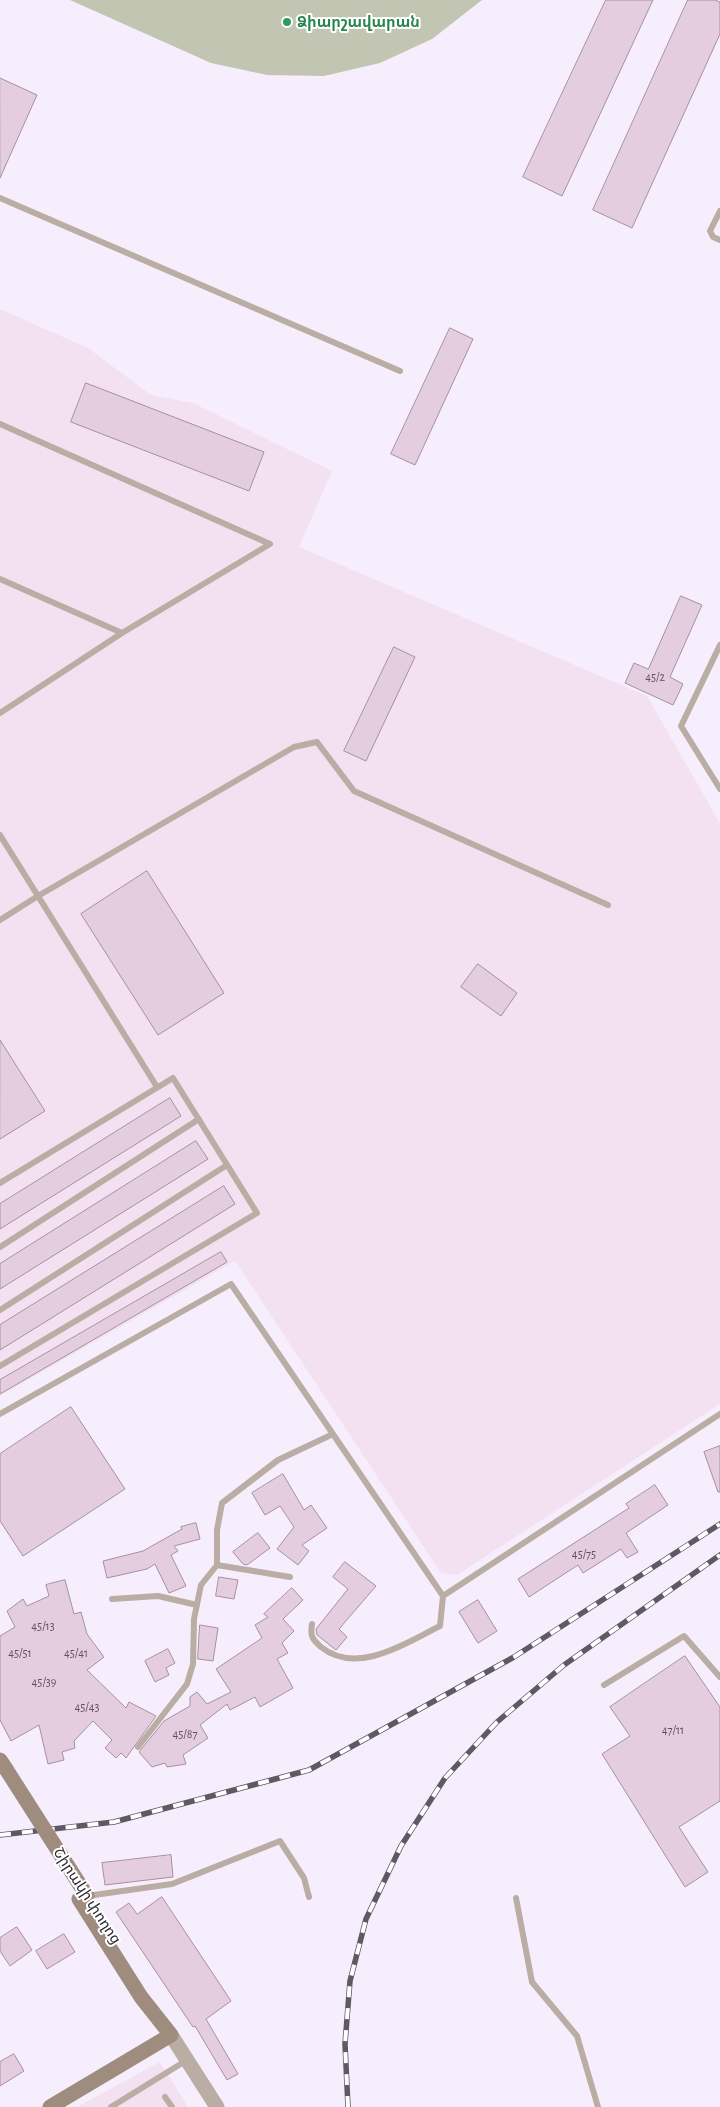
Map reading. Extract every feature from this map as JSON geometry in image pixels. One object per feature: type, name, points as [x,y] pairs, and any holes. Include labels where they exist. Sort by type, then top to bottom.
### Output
[{"type":"main road","name":"Շիրակի փողոց","points":[[2,1767],[101,1925],[149,1992],[171,2034]]},
{"type":"main road","points":[[50,2107],[171,2034]]},
{"type":"street","name":"Շիրակի փողոց","points":[[171,2034],[214,2106]]},
{"type":"lane","points":[[0,198],[400,370]]},
{"type":"lane","points":[[720,211],[710,231],[713,237],[720,240]]},
{"type":"lane","points":[[0,424],[270,544],[122,634],[0,713]]},
{"type":"lane","points":[[0,579],[122,634]]},
{"type":"lane","points":[[720,645],[681,726],[720,789]]},
{"type":"lane","points":[[0,920],[294,747],[317,742],[354,791],[608,904]]},
{"type":"lane","points":[[0,835],[156,1088]]},
{"type":"lane","points":[[0,1183],[173,1078],[256,1212],[0,1366]]},
{"type":"lane","points":[[0,1247],[198,1119]]},
{"type":"lane","points":[[0,1310],[227,1166]]},
{"type":"lane","points":[[0,1414],[231,1284],[443,1596],[440,1626],[389,1652],[352,1660],[325,1650],[312,1640],[310,1632],[312,1624]]},
{"type":"lane","points":[[443,1596],[720,1414]]},
{"type":"lane","points":[[138,1747],[187,1684],[193,1664],[194,1619],[201,1585],[217,1565],[216,1530],[222,1502],[278,1460],[333,1434]]},
{"type":"lane","points":[[217,1565],[290,1577]]},
{"type":"lane","points":[[112,1599],[158,1596],[197,1606]]},
{"type":"lane","points":[[604,1685],[684,1636],[720,1676]]},
{"type":"lane","points":[[83,1897],[172,1884],[280,1840],[304,1878],[309,1897]]},
{"type":"lane","points":[[516,1898],[532,1982],[577,2036],[598,2107]]},
{"type":"lane","points":[[111,2107],[188,2060]]},
{"type":"lane","points":[[165,2096],[172,2107]]},
{"type":"shaded area","points":[[0,309],[88,348],[151,395],[193,403],[332,471],[299,547],[647,696],[720,823],[720,1404],[457,1575],[441,1573],[235,1261],[0,1396]]},
{"type":"shaded area","points":[[160,2062],[188,2107],[77,2107]]},
{"type":"green space","name":"Ձիարշավարան","points":[[70,0],[482,0],[432,39],[380,63],[324,76],[267,75],[211,63]]},
{"type":"building","points":[[606,0],[653,0],[562,196],[523,177]]},
{"type":"building","points":[[688,0],[715,0],[720,2],[720,34],[632,228],[593,210]]},
{"type":"building","points":[[0,78],[37,95],[0,178]]},
{"type":"building","points":[[450,328],[473,339],[415,465],[391,454]]},
{"type":"building","points":[[86,383],[264,452],[249,491],[71,422]]},
{"type":"building","points":[[681,596],[702,605],[670,677],[683,684],[673,705],[625,683],[634,663],[648,669]]},
{"type":"building","points":[[394,647],[415,657],[366,761],[344,751]]},
{"type":"building","points":[[147,871],[224,993],[158,1035],[81,914]]},
{"type":"building","points":[[478,964],[517,993],[501,1016],[461,987]]},
{"type":"building","points":[[0,1040],[45,1111],[0,1139]]},
{"type":"building","points":[[170,1098],[181,1116],[0,1229],[0,1204]]},
{"type":"building","points":[[196,1141],[208,1159],[0,1289],[0,1264]]},
{"type":"building","points":[[224,1186],[235,1204],[0,1350],[0,1325]]},
{"type":"building","points":[[221,1252],[227,1262],[0,1394],[0,1380]]},
{"type":"building","points":[[71,1407],[125,1489],[23,1556],[0,1521],[0,1454]]},
{"type":"building","points":[[720,1446],[720,1492],[718,1492],[704,1452]]},
{"type":"building","points":[[283,1474],[304,1510],[311,1505],[327,1528],[302,1545],[309,1551],[298,1565],[277,1549],[294,1527],[280,1506],[265,1515],[252,1493]]},
{"type":"building","points":[[655,1485],[668,1505],[626,1533],[638,1552],[627,1558],[621,1549],[583,1573],[578,1565],[529,1597],[518,1579],[629,1508],[626,1504]]},
{"type":"building","points":[[196,1523],[200,1539],[174,1546],[178,1551],[171,1555],[186,1586],[169,1593],[155,1564],[147,1569],[107,1578],[103,1561],[143,1551],[182,1529],[181,1527]]},
{"type":"building","points":[[258,1533],[270,1548],[247,1565],[243,1564],[233,1552]]},
{"type":"building","points":[[345,1562],[376,1586],[339,1629],[347,1637],[336,1650],[317,1635],[316,1629],[348,1589],[333,1577]]},
{"type":"building","points":[[219,1577],[238,1580],[234,1599],[216,1596]]},
{"type":"building","points":[[65,1580],[74,1614],[81,1612],[87,1634],[104,1657],[87,1670],[126,1708],[129,1702],[156,1716],[126,1758],[121,1753],[116,1758],[105,1748],[112,1740],[93,1721],[74,1741],[75,1748],[62,1752],[64,1760],[48,1764],[39,1725],[11,1741],[0,1720],[0,1636],[15,1627],[7,1611],[23,1599],[27,1606],[49,1596],[46,1585]]},
{"type":"building","points":[[292,1588],[303,1600],[283,1619],[294,1631],[282,1643],[288,1653],[277,1659],[293,1688],[260,1707],[255,1697],[230,1710],[227,1704],[200,1725],[208,1738],[183,1755],[186,1764],[167,1767],[165,1763],[152,1767],[139,1752],[164,1721],[190,1706],[190,1697],[197,1692],[207,1704],[231,1692],[216,1669],[262,1638],[255,1625],[268,1617],[264,1614]]},
{"type":"building","points":[[478,1600],[497,1631],[478,1643],[459,1612]]},
{"type":"building","points":[[200,1625],[218,1628],[213,1661],[198,1659]]},
{"type":"building","points":[[168,1649],[175,1663],[166,1668],[169,1675],[155,1682],[145,1661]]},
{"type":"building","points":[[685,1656],[720,1707],[720,1801],[679,1827],[708,1872],[685,1887],[602,1754],[630,1736],[610,1707]]},
{"type":"building","points":[[171,1855],[173,1877],[105,1885],[102,1863]]},
{"type":"building","points":[[162,1897],[231,2001],[206,2019],[238,2074],[227,2080],[195,2026],[193,2027],[116,1912],[129,1903],[137,1914]]},
{"type":"building","points":[[17,1927],[32,1950],[10,1966],[0,1951],[0,1938]]},
{"type":"building","points":[[64,1934],[75,1952],[47,1969],[36,1951]]},
{"type":"building","points":[[14,2054],[24,2071],[0,2086],[0,2062]]},
{"type":"railway","points":[[0,1835],[114,1822],[309,1770],[514,1657],[720,1524]]},
{"type":"railway","points":[[348,2107],[345,2044],[350,1981],[366,1919],[401,1846],[445,1778],[497,1722],[564,1665],[720,1555]]},
{"type":"place","name":"Ձիարշավարան","points":[[287,22]]}]
